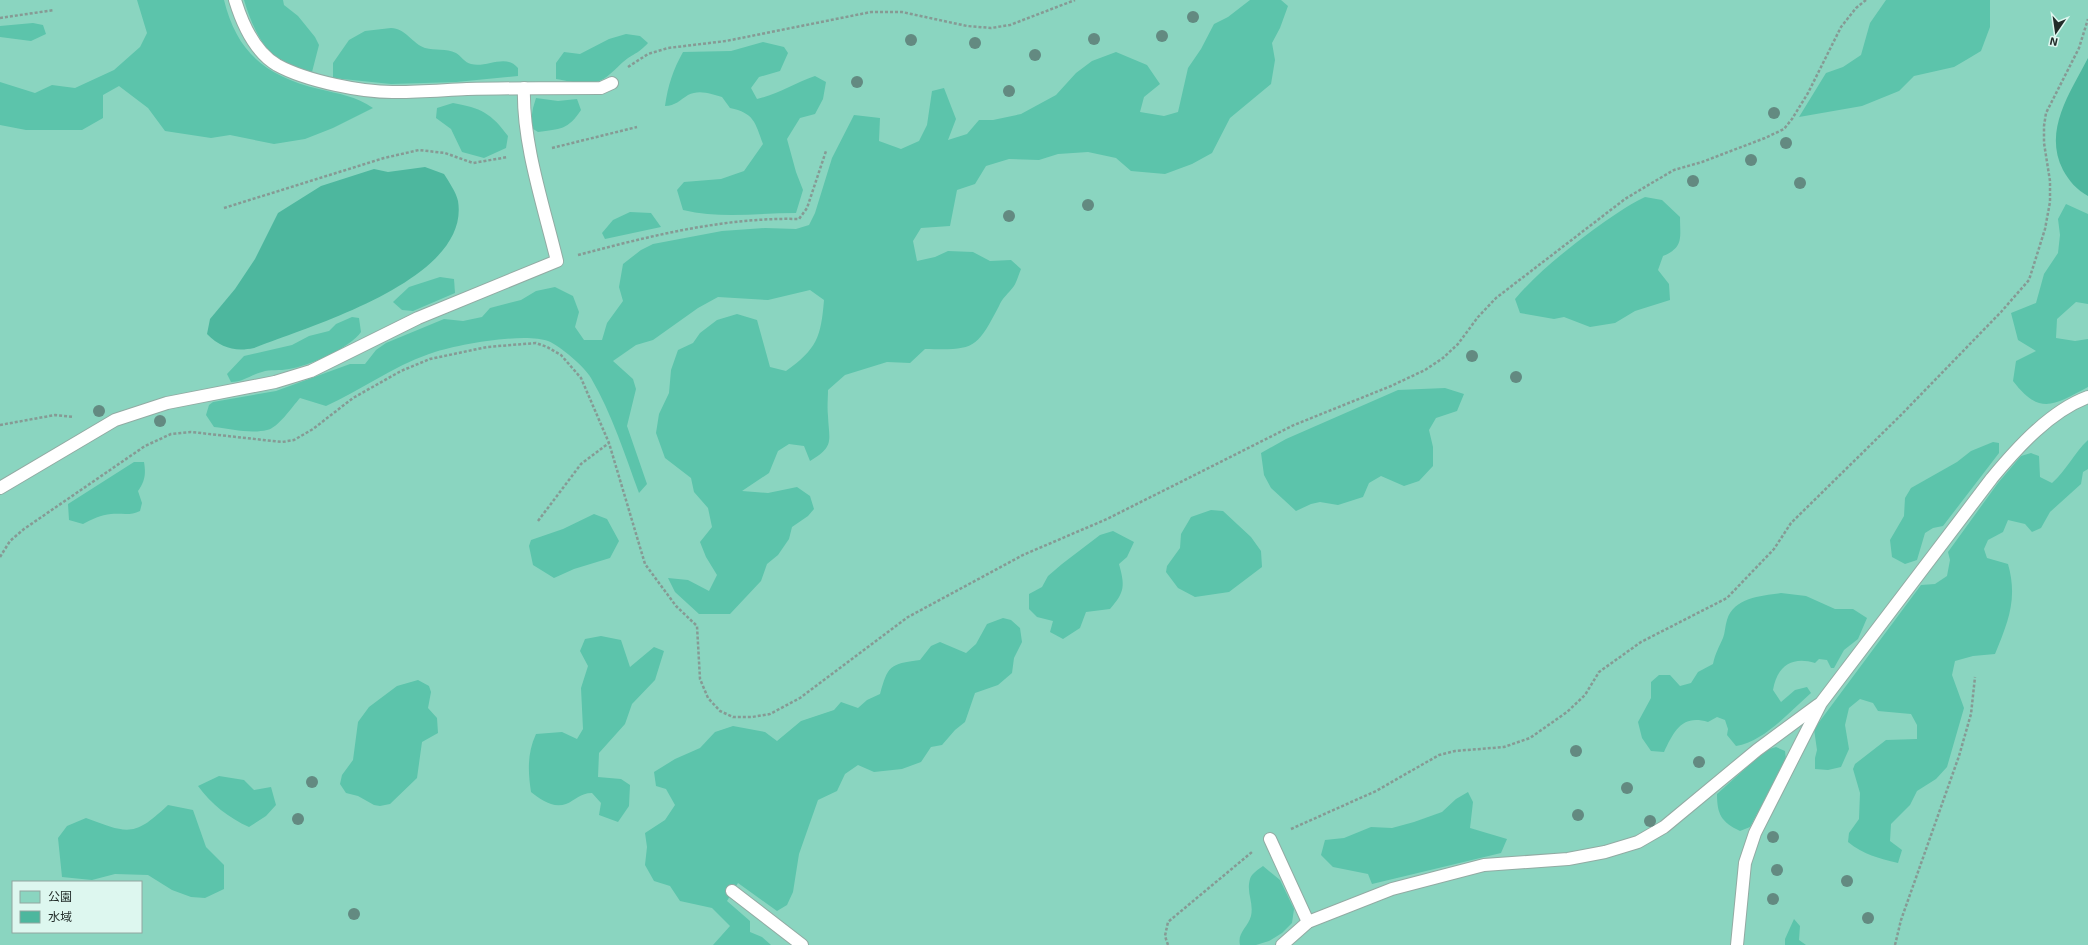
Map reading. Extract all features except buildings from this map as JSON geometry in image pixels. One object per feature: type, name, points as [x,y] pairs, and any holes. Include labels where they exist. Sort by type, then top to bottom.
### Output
[{"type":"lane","points":[[235,0],[241,19],[255,44],[276,64],[310,79],[351,87],[396,92],[524,88],[601,88],[612,83]]},
{"type":"lane","points":[[0,488],[115,420],[167,403],[275,382],[311,371],[418,318],[557,261],[531,153],[523,102],[524,88]]},
{"type":"lane","points":[[1737,945],[1745,863],[1755,833],[1821,703],[1992,478],[2012,454],[2042,426],[2079,401],[2088,397]]},
{"type":"lane","points":[[1282,945],[1308,922],[1392,889],[1484,865],[1568,860],[1605,852],[1638,842],[1664,827],[1757,750],[1821,703]]},
{"type":"lane","points":[[1270,839],[1308,922]]},
{"type":"lane","points":[[732,891],[802,945]]},
{"type":"path","points":[[612,83],[633,63],[648,54],[668,48],[726,41],[851,15],[871,12],[902,12],[967,26],[991,28],[1016,24],[1075,0]]},
{"type":"path","points":[[0,557],[10,541],[24,529],[145,446],[171,434],[191,432],[282,442],[294,440],[313,429],[353,398],[401,371],[430,359],[487,347],[536,343],[561,355],[581,378],[609,443],[645,564],[676,606],[697,626],[700,679],[708,698],[720,711],[733,717],[752,717],[770,714],[800,698],[908,617],[1023,555],[1107,519],[1294,426],[1426,370],[1443,358],[1458,344],[1478,317],[1496,298],[1625,199],[1674,170],[1702,162],[1765,138],[1784,128],[1792,119],[1811,87],[1841,27],[1856,8],[1866,0]]},
{"type":"path","points":[[0,18],[54,10]]},
{"type":"path","points":[[1168,945],[1165,936],[1168,922],[1270,839],[1376,791],[1439,755],[1455,751],[1504,747],[1530,738],[1567,712],[1585,695],[1598,672],[1641,642],[1727,598],[1774,549],[1791,523],[1929,386],[2001,312],[2029,280],[2045,229],[2050,202],[2050,180],[2044,144],[2046,113],[2079,48],[2088,19]]},
{"type":"path","points":[[224,208],[384,158],[419,150],[445,153],[473,163],[531,153],[637,127]]},
{"type":"path","points":[[557,261],[638,239],[708,226],[758,220],[799,219],[807,208],[826,151]]},
{"type":"path","points":[[0,425],[55,415],[77,417]]},
{"type":"path","points":[[538,520],[581,464],[609,443]]},
{"type":"path","points":[[1895,945],[1902,920],[1960,756],[1971,714],[1975,677]]},
{"type":"green space","points":[[0,0],[2088,0],[2088,945],[0,945]]},
{"type":"shaded area","points":[[137,0],[224,0],[237,34],[256,60],[269,69],[300,84],[354,98],[373,108],[333,128],[305,139],[274,144],[230,135],[211,138],[165,131],[148,108],[119,86],[103,95],[103,118],[82,130],[26,130],[0,125],[0,82],[35,93],[52,85],[75,88],[114,70],[140,47],[147,33]]},
{"type":"shaded area","points":[[244,0],[283,0],[284,5],[298,16],[315,37],[319,45],[312,72],[291,67],[270,52],[258,36]]},
{"type":"shaded area","points":[[1250,0],[1281,0],[1288,6],[1280,28],[1272,43],[1275,60],[1271,84],[1230,118],[1212,153],[1192,164],[1165,174],[1131,171],[1116,158],[1088,152],[1058,154],[1039,160],[1009,159],[986,166],[975,184],[957,190],[950,226],[921,228],[913,241],[917,261],[935,257],[948,251],[973,252],[990,261],[1011,260],[1021,269],[1015,284],[1002,300],[985,331],[972,344],[954,349],[925,349],[910,363],[887,362],[845,375],[828,390],[829,442],[824,451],[810,461],[804,446],[789,444],[778,451],[769,473],[742,491],[768,493],[797,487],[810,496],[814,509],[808,516],[792,527],[789,539],[778,555],[767,564],[761,581],[730,614],[699,614],[675,592],[668,578],[688,580],[709,591],[717,575],[706,557],[700,542],[712,527],[708,508],[694,492],[691,478],[665,458],[656,433],[659,414],[669,393],[671,370],[678,350],[693,343],[700,333],[717,320],[737,314],[757,320],[770,367],[786,371],[805,356],[816,341],[819,333],[824,300],[810,290],[768,300],[718,297],[698,308],[653,340],[636,345],[613,361],[633,379],[636,389],[627,426],[647,484],[639,493],[612,420],[588,373],[572,357],[559,347],[548,341],[537,339],[523,338],[488,341],[440,350],[402,365],[326,406],[300,398],[276,425],[267,430],[248,431],[214,427],[206,415],[209,405],[213,402],[276,391],[350,364],[365,364],[376,350],[386,343],[444,319],[463,321],[482,317],[490,308],[521,300],[536,291],[555,287],[573,296],[579,312],[575,327],[584,340],[602,340],[607,323],[623,301],[619,287],[623,264],[641,250],[653,244],[722,231],[765,228],[796,229],[809,225],[815,213],[832,158],[854,115],[880,118],[879,141],[901,149],[919,141],[927,125],[932,91],[944,88],[956,119],[948,140],[967,134],[979,120],[993,120],[1021,114],[1056,95],[1076,73],[1092,61],[1116,52],[1147,65],[1160,84],[1144,97],[1140,112],[1164,116],[1178,112],[1188,68],[1201,49],[1214,24],[1228,17]]},
{"type":"shaded area","points":[[1886,0],[1990,0],[1990,27],[1981,51],[1954,67],[1914,76],[1899,91],[1862,106],[1799,117],[1826,73],[1843,67],[1861,55],[1870,23]]},
{"type":"shaded area","points":[[33,23],[43,25],[46,34],[31,41],[0,37],[0,26]]},
{"type":"shaded area","points":[[391,28],[405,33],[425,48],[452,51],[471,64],[477,65],[502,61],[508,62],[518,68],[518,76],[456,82],[391,84],[333,78],[333,63],[349,40],[365,31]]},
{"type":"shaded area","points":[[626,34],[640,36],[648,43],[623,62],[611,74],[600,81],[586,83],[556,79],[556,63],[564,52],[580,54],[609,39]]},
{"type":"shaded area","points":[[763,42],[784,47],[788,53],[780,71],[759,77],[751,88],[757,99],[815,76],[826,82],[823,99],[815,114],[800,118],[787,139],[796,172],[803,190],[796,213],[725,215],[697,213],[683,210],[677,190],[684,182],[721,179],[744,171],[763,144],[755,124],[749,116],[738,110],[730,108],[722,97],[697,92],[688,95],[675,104],[665,106],[669,84],[676,65],[683,52],[731,51]]},
{"type":"shaded area","points":[[536,98],[558,101],[577,99],[581,110],[567,125],[558,129],[538,132],[530,127]]},
{"type":"shaded area","points":[[453,103],[471,107],[491,117],[508,136],[506,148],[484,158],[462,152],[451,129],[436,118],[437,108]]},
{"type":"shaded area","points":[[1645,197],[1662,200],[1680,217],[1680,236],[1678,245],[1670,253],[1663,256],[1658,270],[1669,284],[1670,300],[1635,311],[1615,323],[1590,327],[1564,317],[1554,319],[1520,313],[1515,299],[1542,271],[1593,230],[1625,208]]},
{"type":"shaded area","points":[[2066,204],[2088,214],[2088,304],[2076,302],[2057,319],[2056,338],[2075,341],[2088,339],[2088,387],[2066,399],[2048,404],[2040,403],[2031,399],[2013,381],[2016,361],[2036,351],[2018,340],[2011,313],[2036,303],[2044,274],[2058,253],[2060,235],[2058,219]]},
{"type":"shaded area","points":[[630,212],[651,213],[661,227],[605,239],[602,233],[613,220]]},
{"type":"shaded area","points":[[440,277],[454,279],[455,293],[413,311],[402,310],[393,302],[409,287]]},
{"type":"shaded area","points":[[352,317],[359,318],[361,332],[356,338],[339,350],[318,360],[286,370],[265,371],[235,382],[231,382],[227,374],[244,356],[292,345],[309,336],[329,331],[336,324]]},
{"type":"shaded area","points":[[1445,388],[1464,394],[1457,411],[1436,418],[1429,430],[1433,447],[1433,466],[1419,481],[1404,486],[1381,476],[1369,483],[1363,497],[1338,505],[1320,502],[1311,504],[1296,511],[1271,488],[1264,475],[1261,453],[1286,439],[1398,390]]},
{"type":"shaded area","points":[[2088,440],[2088,469],[2083,472],[2081,484],[2050,512],[2041,528],[2032,532],[2025,524],[2008,520],[2003,532],[1988,540],[1984,549],[1987,558],[2008,564],[2011,577],[2012,599],[2007,621],[1995,654],[1973,656],[1955,661],[1952,675],[1964,708],[1947,767],[1936,779],[1917,791],[1910,805],[1891,824],[1890,841],[1902,850],[1898,863],[1878,858],[1860,850],[1848,842],[1849,833],[1859,819],[1860,793],[1853,769],[1855,764],[1886,740],[1917,739],[1917,725],[1911,714],[1878,711],[1873,703],[1860,699],[1849,708],[1845,725],[1849,749],[1841,767],[1828,770],[1815,769],[1817,750],[1814,729],[1921,585],[1935,584],[1947,576],[1950,560],[1948,552],[1998,483],[2021,456],[2031,453],[2039,456],[2040,477],[2052,483],[2062,473]]},
{"type":"shaded area","points":[[1993,442],[1999,443],[1999,453],[1943,526],[1933,528],[1925,533],[1917,560],[1905,564],[1892,557],[1890,540],[1904,516],[1905,498],[1911,488],[1957,462],[1971,451]]},
{"type":"shaded area","points":[[134,462],[144,462],[145,466],[144,481],[138,491],[142,503],[140,511],[129,514],[104,515],[83,524],[69,520],[68,504]]},
{"type":"shaded area","points":[[1211,510],[1223,511],[1251,537],[1261,551],[1262,567],[1229,592],[1195,597],[1178,588],[1166,572],[1167,566],[1180,548],[1181,534],[1191,517]]},
{"type":"shaded area","points":[[594,514],[607,519],[619,541],[610,558],[574,569],[554,578],[533,565],[529,546],[531,540],[563,529]]},
{"type":"shaded area","points":[[1113,531],[1134,542],[1127,557],[1119,564],[1123,583],[1119,598],[1110,609],[1086,612],[1080,628],[1063,639],[1050,632],[1053,621],[1037,617],[1029,609],[1029,594],[1042,587],[1048,576],[1100,535]]},
{"type":"shaded area","points":[[1781,593],[1806,596],[1835,609],[1853,609],[1867,618],[1858,639],[1844,650],[1834,668],[1831,668],[1827,660],[1819,659],[1815,663],[1807,661],[1793,662],[1782,669],[1775,682],[1773,690],[1781,702],[1795,690],[1807,687],[1811,693],[1776,725],[1757,738],[1736,746],[1727,735],[1728,729],[1725,720],[1717,717],[1708,722],[1692,720],[1685,722],[1675,731],[1664,752],[1651,751],[1642,738],[1638,722],[1651,698],[1651,682],[1659,675],[1670,675],[1680,686],[1691,683],[1698,672],[1713,664],[1724,636],[1727,620],[1736,606],[1749,599]]},
{"type":"shaded area","points":[[1003,618],[1011,620],[1020,628],[1022,642],[1014,658],[1012,673],[998,685],[975,693],[965,722],[955,730],[942,745],[931,747],[921,762],[902,769],[874,772],[858,765],[845,774],[837,791],[818,800],[799,854],[793,892],[787,905],[777,911],[738,883],[727,901],[750,921],[750,932],[762,937],[771,945],[713,945],[730,926],[712,908],[680,901],[670,886],[654,881],[645,865],[647,847],[645,833],[665,820],[675,805],[666,789],[656,786],[654,772],[675,759],[700,748],[715,732],[733,726],[765,732],[777,741],[801,721],[834,710],[841,702],[858,708],[867,700],[880,694],[885,677],[891,668],[902,663],[920,660],[931,646],[940,642],[966,653],[976,644],[987,624]]},
{"type":"shaded area","points":[[601,636],[621,640],[630,667],[654,647],[664,651],[655,680],[632,704],[625,724],[599,753],[598,777],[621,779],[630,785],[629,806],[618,822],[599,815],[601,803],[592,793],[584,794],[566,804],[561,805],[552,804],[538,798],[531,792],[529,777],[531,748],[536,734],[562,732],[577,739],[583,729],[581,688],[588,666],[580,651],[585,639]]},
{"type":"shaded area","points":[[418,680],[429,686],[431,692],[428,708],[437,718],[438,733],[422,742],[417,778],[390,804],[380,806],[374,805],[358,796],[346,793],[340,784],[342,775],[353,760],[358,722],[369,707],[397,686]]},
{"type":"shaded area","points":[[1776,747],[1785,751],[1786,760],[1750,827],[1740,831],[1728,824],[1721,817],[1718,807],[1717,794],[1766,750]]},
{"type":"shaded area","points":[[219,776],[244,780],[254,790],[271,787],[276,805],[266,816],[249,827],[228,815],[215,805],[198,786]]},
{"type":"shaded area","points":[[1468,792],[1473,802],[1470,828],[1507,839],[1501,853],[1372,884],[1368,874],[1333,867],[1321,855],[1325,840],[1344,838],[1371,827],[1392,828],[1414,822],[1442,812],[1456,799]]},
{"type":"shaded area","points":[[168,805],[193,810],[206,847],[224,865],[224,889],[205,898],[191,897],[172,890],[148,875],[115,874],[92,880],[62,877],[58,838],[67,826],[86,818],[112,827],[130,830],[147,823]]},
{"type":"shaded area","points":[[1263,866],[1280,880],[1294,909],[1292,923],[1282,933],[1269,941],[1256,945],[1240,945],[1239,941],[1241,933],[1250,920],[1252,911],[1249,889],[1250,879],[1253,873]]},
{"type":"shaded area","points":[[1794,919],[1800,926],[1799,940],[1806,945],[1785,945],[1785,939]]},
{"type":"water","points":[[2088,58],[2088,196],[2074,185],[2063,170],[2058,155],[2056,141],[2057,126],[2061,112]]},
{"type":"water","points":[[425,167],[444,174],[458,201],[455,229],[439,254],[414,276],[382,296],[346,313],[254,348],[229,348],[218,343],[207,334],[210,319],[235,289],[255,259],[278,213],[321,186],[374,169],[388,172]]}]
